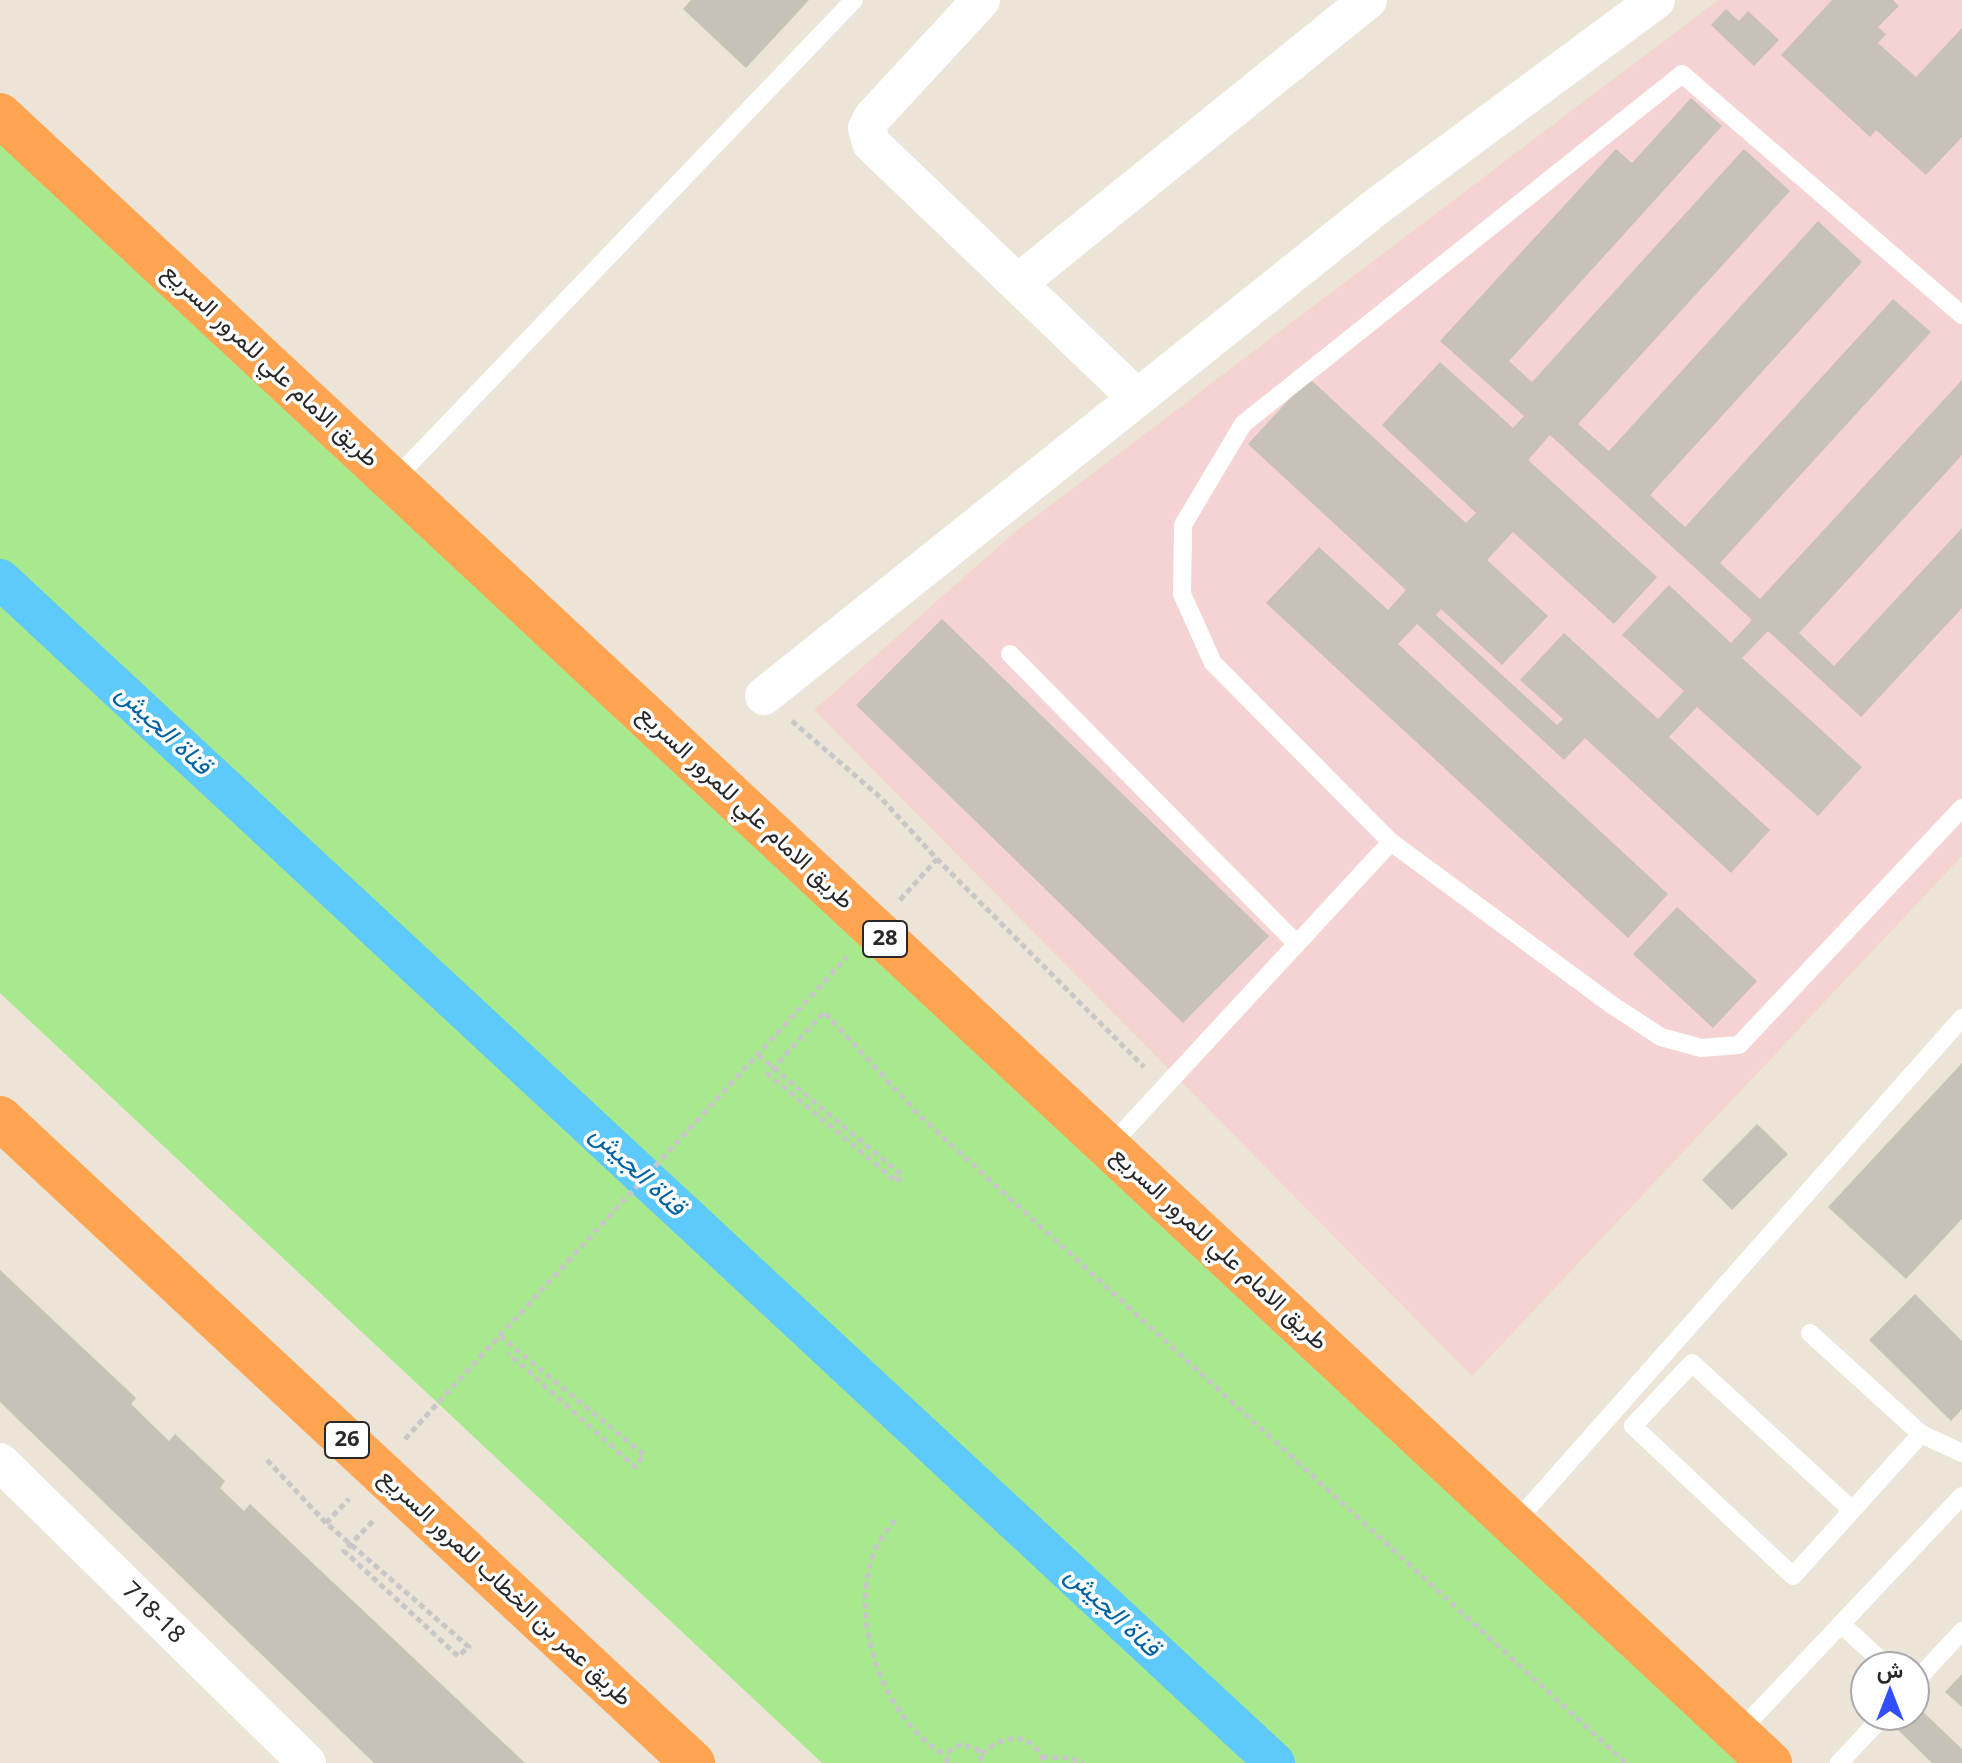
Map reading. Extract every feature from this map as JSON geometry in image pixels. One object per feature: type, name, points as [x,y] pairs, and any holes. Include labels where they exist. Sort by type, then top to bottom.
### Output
[{"type":"highway","name":"طريق الامام علي للمرور السريع","points":[[0,115],[1770,1763]]},
{"type":"highway","name":"طريق عمر بن الخطاب للمرور السريع","points":[[0,1118],[693,1763]]},
{"type":"street","points":[[981,0],[872,118],[867,128],[871,143],[1137,398]]},
{"type":"street","points":[[1018,283],[1368,0]]},
{"type":"street","points":[[764,696],[1631,7]]},
{"type":"street","name":"718-18","points":[[0,1462],[307,1763]]},
{"type":"lane","points":[[393,481],[854,0]]},
{"type":"lane","points":[[1962,315],[1682,74],[1243,424],[1183,525],[1182,594],[1213,663],[1391,842],[1612,1005],[1661,1037],[1701,1048],[1739,1045],[1962,808]]},
{"type":"lane","points":[[1010,654],[1297,944]]},
{"type":"lane","points":[[1109,1147],[1391,842]]},
{"type":"lane","points":[[1514,1524],[1962,1018]]},
{"type":"lane","points":[[1810,1333],[1921,1434],[1962,1453]]},
{"type":"lane","points":[[1852,1510],[1692,1363],[1633,1426],[1793,1576],[1921,1434]]},
{"type":"lane","points":[[1738,1733],[1962,1496]]},
{"type":"lane","points":[[1841,1624],[1871,1651]]},
{"type":"lane","points":[[1930,1666],[1962,1631]]},
{"type":"lane","points":[[1839,1763],[1869,1731]]},
{"type":"path","points":[[764,696],[880,797],[937,859],[1165,1087]]},
{"type":"path","points":[[895,905],[937,859]]},
{"type":"path","points":[[402,1441],[853,952]]},
{"type":"path","points":[[758,1055],[902,1175],[897,1182],[768,1074],[824,1012],[921,1117],[1626,1763]]},
{"type":"path","points":[[500,1336],[644,1455],[635,1467],[508,1353]]},
{"type":"path","points":[[267,1460],[326,1523],[469,1647],[458,1656],[344,1551],[402,1491]]},
{"type":"path","points":[[326,1523],[359,1488]]},
{"type":"path","points":[[895,1520],[875,1549],[866,1583],[865,1615],[887,1693],[909,1726],[946,1759],[961,1744],[973,1746],[981,1754],[983,1763]]},
{"type":"path","points":[[981,1754],[1009,1737],[1025,1741],[1044,1760],[1070,1758],[1084,1763]]},
{"type":"shaded area","points":[[1718,0],[1962,0],[1962,856],[1472,1376],[814,710],[1015,532]]},
{"type":"green space","points":[[0,142],[1744,1763],[822,1763],[0,993]]},
{"type":"building","points":[[691,0],[809,0],[746,68],[683,9]]},
{"type":"building","points":[[1832,0],[1893,0],[1899,6],[1878,27],[1886,34],[1878,43],[1916,77],[1962,28],[1962,137],[1926,175],[1876,130],[1870,137],[1781,55]]},
{"type":"building","points":[[1726,9],[1739,21],[1748,11],[1779,40],[1754,66],[1711,25]]},
{"type":"building","points":[[1691,98],[1722,126],[1509,361],[1532,382],[1744,149],[1790,191],[1578,424],[1609,451],[1818,221],[1862,262],[1650,495],[1685,527],[1893,299],[1931,332],[1720,563],[1760,599],[1962,380],[1962,455],[1799,633],[1834,666],[1962,528],[1962,608],[1861,717],[1768,631],[1742,658],[1862,767],[1818,816],[1697,707],[1669,737],[1770,830],[1731,873],[1585,738],[1564,760],[1417,624],[1398,644],[1668,894],[1628,938],[1266,603],[1319,547],[1388,610],[1406,590],[1248,444],[1309,378],[1466,523],[1476,513],[1382,425],[1440,362],[1513,428],[1524,416],[1440,341],[1616,149],[1632,163]],"holes":[[[1550,435],[1752,620],[1731,643],[1669,585],[1622,635],[1684,691],[1658,719],[1564,633],[1520,680],[1563,719],[1557,725],[1436,615],[1441,609],[1502,665],[1548,616],[1487,560],[1513,532],[1614,624],[1657,577],[1528,460]]]},
{"type":"building","points":[[942,619],[1269,936],[1183,1023],[856,705]]},
{"type":"building","points":[[1677,907],[1757,981],[1713,1028],[1633,954]]},
{"type":"building","points":[[1962,1063],[1962,1219],[1906,1279],[1828,1207]]},
{"type":"building","points":[[1757,1124],[1788,1154],[1732,1210],[1702,1180]]},
{"type":"building","points":[[0,1270],[136,1398],[131,1404],[169,1441],[175,1434],[225,1481],[220,1488],[244,1511],[250,1504],[525,1763],[374,1763],[0,1402]]},
{"type":"building","points":[[1915,1294],[1962,1341],[1962,1409],[1951,1421],[1869,1340]]},
{"type":"building","points":[[1962,1674],[1962,1707],[1945,1692]]},
{"type":"building","points":[[1930,1718],[1962,1749],[1962,1763],[1932,1763],[1899,1731],[1930,1731]]},
{"type":"waterway","name":"قناة الجيش","points":[[0,579],[1275,1763]]}]
